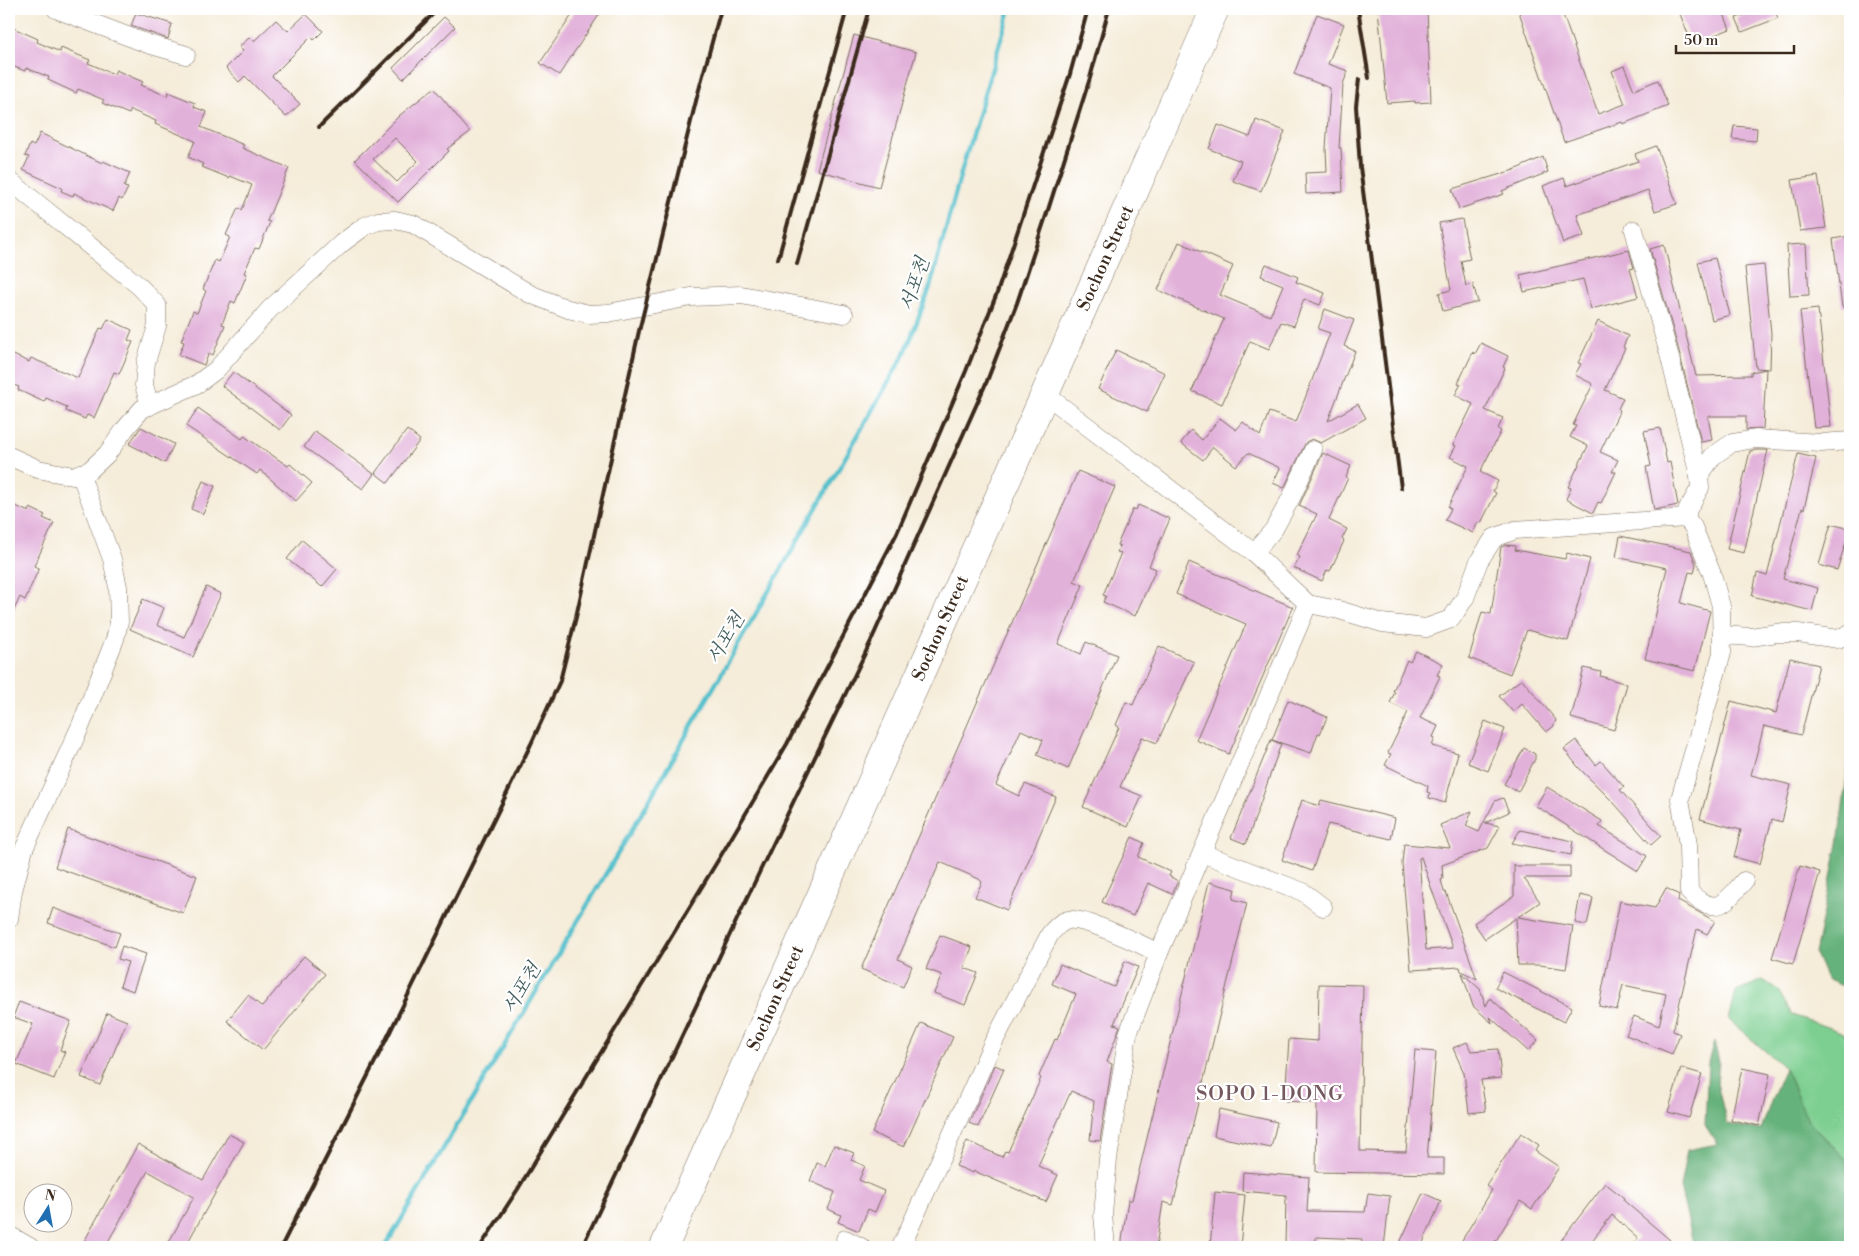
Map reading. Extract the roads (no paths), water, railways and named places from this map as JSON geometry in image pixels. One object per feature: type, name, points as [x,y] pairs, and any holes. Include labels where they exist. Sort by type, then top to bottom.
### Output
[{"type":"main road","name":"Sochon Street","points":[[664,1247],[1046,394],[1215,9]]},
{"type":"street","points":[[56,9],[148,44],[186,55]]},
{"type":"street","points":[[9,180],[139,286],[157,305],[156,326],[146,362],[144,385],[150,406]]},
{"type":"street","points":[[9,456],[38,469],[72,476],[90,470],[107,454],[142,409],[197,384],[216,370],[270,309],[342,243],[365,226],[378,221],[394,220],[412,224],[530,294],[568,310],[589,314],[608,314],[691,297],[741,295],[844,314]]},
{"type":"street","points":[[1634,230],[1669,354],[1699,476],[1700,488],[1688,509],[1686,518]]},
{"type":"street","points":[[1046,394],[1254,553],[1308,604],[1340,610],[1382,623],[1426,628],[1451,619],[1465,598],[1479,561],[1494,538],[1516,530],[1686,518]]},
{"type":"street","points":[[1699,476],[1714,456],[1732,443],[1755,439],[1821,443],[1850,441]]},
{"type":"street","points":[[1254,553],[1274,529],[1292,496],[1313,450]]},
{"type":"street","points":[[9,920],[13,891],[24,849],[81,725],[115,639],[119,622],[118,587],[112,559],[80,473]]},
{"type":"street","points":[[1686,518],[1693,527],[1712,574],[1721,606],[1722,635],[1722,653],[1680,799],[1688,846],[1689,892],[1699,901],[1714,906],[1727,901],[1744,881]]},
{"type":"street","points":[[1106,1247],[1103,1215],[1108,1159],[1128,1034],[1160,953],[1308,604]]},
{"type":"street","points":[[1722,635],[1751,636],[1798,633],[1838,639],[1850,633]]},
{"type":"street","points":[[1202,853],[1303,892],[1323,907]]},
{"type":"street","points":[[901,1247],[992,1045],[1050,934],[1060,923],[1070,920],[1085,922],[1160,953]]},
{"type":"street","points":[[9,1236],[30,1247]]},
{"type":"street","points":[[845,1239],[861,1247]]},
{"type":"waterway","name":"서포천","points":[[385,1247],[640,816],[905,353],[930,287],[964,162],[1010,9]]},
{"type":"railway","points":[[319,127],[438,9]]},
{"type":"railway","points":[[281,1247],[386,1040],[560,681],[576,617],[639,331],[697,97],[721,9]]},
{"type":"railway","points":[[778,259],[847,9]]},
{"type":"railway","points":[[797,264],[869,9]]},
{"type":"railway","points":[[480,1247],[518,1189],[787,744],[897,533],[997,293],[1070,74],[1088,9]]},
{"type":"railway","points":[[582,1247],[871,641],[987,381],[1017,303],[1048,210],[1090,78],[1109,9]]},
{"type":"railway","points":[[1358,9],[1369,78]]},
{"type":"railway","points":[[1359,79],[1356,106],[1360,167],[1401,488]]},
{"type":"district","name":"SOPO 1-DONG","points":[[1270,1093]]}]
